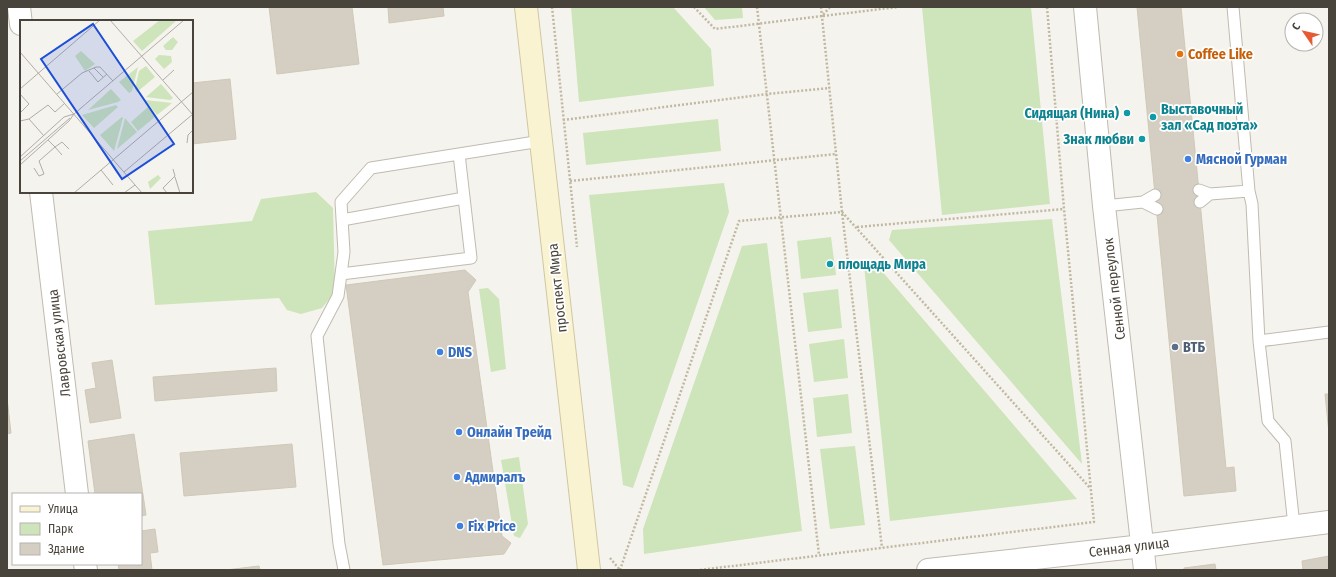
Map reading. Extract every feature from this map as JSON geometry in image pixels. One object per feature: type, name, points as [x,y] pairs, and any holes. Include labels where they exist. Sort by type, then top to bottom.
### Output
[{"type":"main road","name":"проспект Мира","points":[[526,7],[589,570]]},
{"type":"street","points":[[19,7],[21,20]]},
{"type":"street","name":"Сенной переулок","points":[[1085,7],[1104,206],[1145,570]]},
{"type":"street","name":"Лавровская улица","points":[[41,193],[77,493]]},
{"type":"street","name":"Сенная улица","points":[[928,570],[1143,546],[1329,522]]},
{"type":"lane","points":[[1232,7],[1249,191],[1252,204],[1259,341],[1268,421],[1285,441],[1294,526]]},
{"type":"lane","points":[[7,23],[20,24]]},
{"type":"lane","points":[[344,570],[339,544],[317,336],[338,296],[344,252],[341,202],[371,168],[541,142]]},
{"type":"lane","points":[[341,274],[471,258],[459,154]]},
{"type":"lane","points":[[1199,190],[1210,194],[1249,191]]},
{"type":"lane","points":[[1200,202],[1210,194]]},
{"type":"lane","points":[[1104,206],[1143,202],[1155,195]]},
{"type":"lane","points":[[342,220],[464,198]]},
{"type":"lane","points":[[1143,202],[1156,209]]},
{"type":"lane","points":[[1259,341],[1329,332]]},
{"type":"lane","points":[[338,570],[339,544]]},
{"type":"path","points":[[694,7],[715,29],[898,7]]},
{"type":"path","points":[[757,7],[819,555]]},
{"type":"path","points":[[821,7],[842,212],[882,548]]},
{"type":"path","points":[[822,16],[830,7]]},
{"type":"path","points":[[700,570],[1094,522],[1064,209],[1047,7]]},
{"type":"path","points":[[563,120],[767,94],[830,88]]},
{"type":"path","points":[[570,181],[836,154]]},
{"type":"path","points":[[856,228],[1064,209]]},
{"type":"path","points":[[842,212],[1090,488]]},
{"type":"path","points":[[620,570],[739,221],[842,212]]},
{"type":"green space","points":[[571,7],[673,7],[711,49],[714,86],[579,102]]},
{"type":"green space","points":[[704,7],[742,7],[743,18],[715,20]]},
{"type":"green space","points":[[922,7],[1031,7],[1050,204],[942,215]]},
{"type":"green space","points":[[718,119],[721,151],[586,165],[583,133]]},
{"type":"green space","points":[[724,183],[729,212],[633,488],[623,485],[589,195]]},
{"type":"green space","points":[[316,192],[333,208],[335,292],[322,308],[301,314],[287,310],[279,298],[155,305],[148,231],[252,221],[261,199]]},
{"type":"green space","points":[[1052,219],[1082,464],[889,240],[892,230]]},
{"type":"green space","points":[[831,237],[836,275],[801,279],[797,241]]},
{"type":"green space","points":[[767,243],[802,531],[644,554],[643,529],[742,246]]},
{"type":"green space","points":[[875,263],[1077,499],[890,521],[864,265]]},
{"type":"green space","points":[[488,288],[499,299],[506,369],[491,372],[479,289]]},
{"type":"green space","points":[[838,289],[842,328],[808,332],[803,293]]},
{"type":"green space","points":[[844,339],[848,378],[814,382],[809,344]]},
{"type":"green space","points":[[848,394],[852,433],[817,437],[813,398]]},
{"type":"green space","points":[[855,446],[865,525],[830,529],[820,449]]},
{"type":"green space","points":[[519,457],[528,524],[520,538],[514,536],[501,460]]},
{"type":"building","points":[[269,7],[352,7],[359,64],[277,74]]},
{"type":"building","points":[[388,7],[443,7],[444,16],[389,23]]},
{"type":"building","points":[[1137,7],[1181,7],[1226,468],[1234,467],[1236,491],[1184,496]]},
{"type":"building","points":[[230,79],[236,139],[193,144],[193,83]]},
{"type":"building","points":[[465,270],[476,280],[468,292],[502,536],[511,543],[504,554],[383,565],[346,285]]},
{"type":"building","points":[[112,360],[121,418],[90,423],[85,390],[96,388],[92,363]]},
{"type":"building","points":[[276,368],[277,391],[155,401],[153,377]]},
{"type":"building","points":[[1325,394],[1329,394],[1329,433]]},
{"type":"building","points":[[7,398],[11,433],[7,434]]},
{"type":"building","points":[[134,434],[146,515],[142,516],[142,493],[95,493],[88,441]]},
{"type":"building","points":[[292,444],[296,487],[184,496],[180,453]]},
{"type":"building","points":[[155,529],[158,552],[150,553],[152,570],[119,570],[118,565],[142,565],[142,531]]},
{"type":"building","points":[[1329,556],[1329,570],[1303,570],[1302,561]]},
{"type":"building","points":[[1215,564],[1216,570],[1184,570],[1184,568]]},
{"type":"building","points":[[259,566],[260,570],[226,570]]},
{"type":"place","name":"Coffee Like","points":[[1180,54]]},
{"type":"place","name":"Сидящая (Нина)","points":[[1127,113]]},
{"type":"place","name":"Выставочный зал «Сад поэта»","points":[[1153,117]]},
{"type":"place","name":"Знак любви","points":[[1142,139]]},
{"type":"place","name":"Мясной Гурман","points":[[1188,159]]},
{"type":"place","name":"площадь Мира","points":[[830,264]]},
{"type":"place","name":"ВТБ","points":[[1175,347]]},
{"type":"place","name":"DNS","points":[[440,352]]},
{"type":"place","name":"Онлайн Трейд","points":[[459,432]]},
{"type":"place","name":"Адмиралъ","points":[[457,477]]},
{"type":"place","name":"Fix Price","points":[[460,526]]}]
